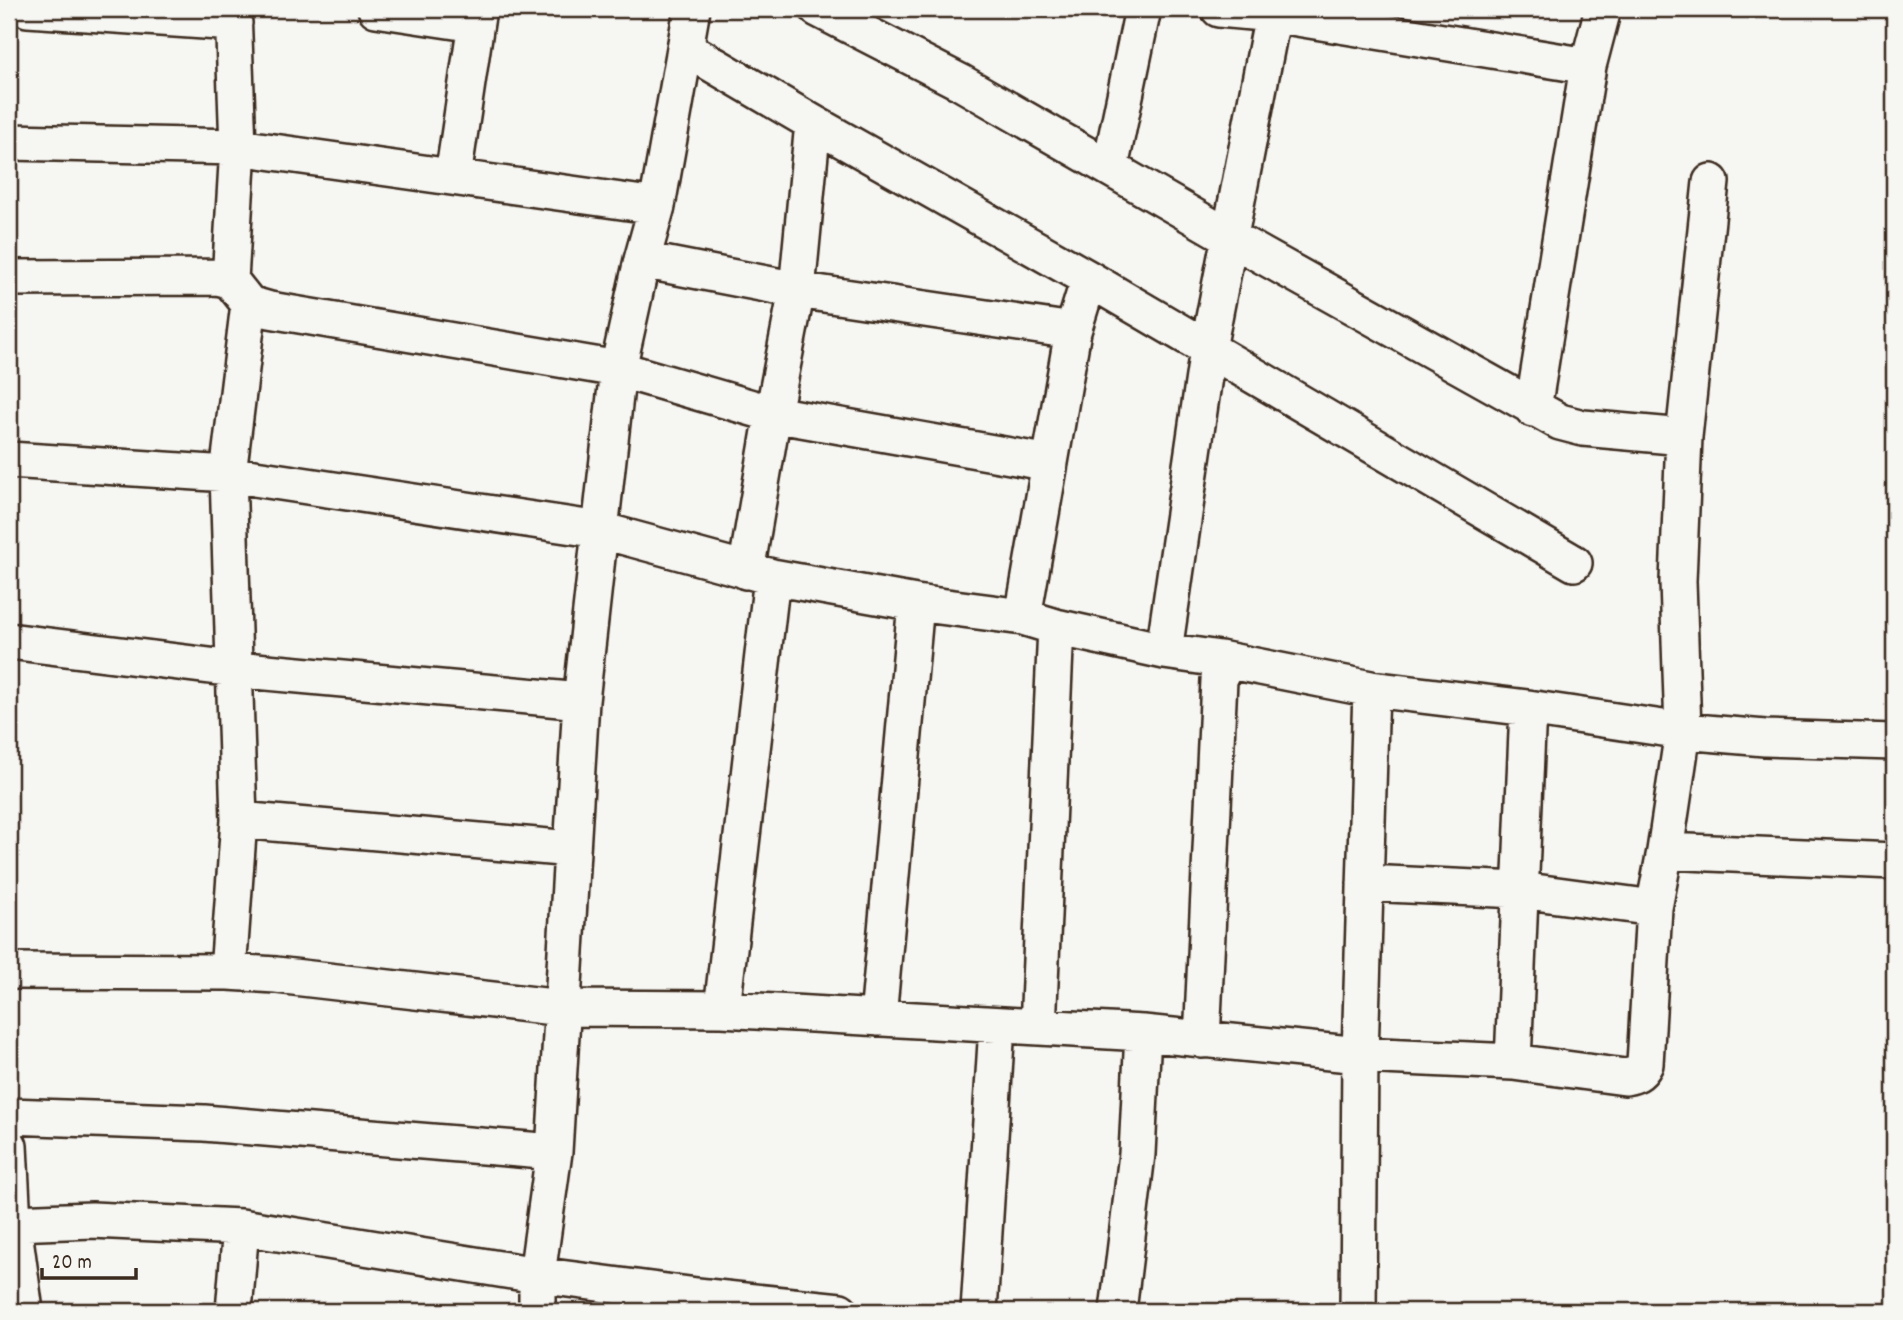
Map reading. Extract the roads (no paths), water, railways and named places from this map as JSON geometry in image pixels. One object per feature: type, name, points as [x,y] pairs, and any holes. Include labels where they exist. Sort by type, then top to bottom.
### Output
[{"type":"street","points":[[28,9],[233,16],[238,147],[239,292],[228,474],[239,820],[228,972]]},
{"type":"street","points":[[376,9],[477,16],[453,177]]},
{"type":"street","points":[[537,1311],[537,1275],[554,1152],[581,701],[618,369],[657,206],[692,9]]},
{"type":"street","points":[[818,9],[856,18],[960,82],[1533,409],[1560,422],[1583,428],[1684,437]]},
{"type":"street","points":[[1110,168],[1143,9]]},
{"type":"street","points":[[1219,9],[1273,14],[1588,66]]},
{"type":"street","points":[[1533,409],[1588,66],[1603,9]]},
{"type":"street","points":[[1164,651],[1208,349],[1273,14]]},
{"type":"street","points":[[685,48],[1089,279],[1574,563]]},
{"type":"street","points":[[723,1009],[773,414],[797,290],[813,123]]},
{"type":"street","points":[[9,142],[238,147],[657,206]]},
{"type":"street","points":[[9,971],[228,972],[276,975],[562,1008],[723,1009],[1143,1033],[1360,1055],[1513,1062],[1625,1077],[1636,1075],[1645,1064],[1654,908],[1683,731],[1678,580],[1684,437],[1711,182]]},
{"type":"street","points":[[642,260],[797,290],[1073,331]]},
{"type":"street","points":[[9,278],[217,277],[270,310],[618,369],[773,414],[1051,463]]},
{"type":"street","points":[[1023,617],[1073,331],[1089,279]]},
{"type":"street","points":[[9,460],[228,474],[600,530],[759,574],[916,603],[1023,617],[1164,651],[1220,659],[1370,689],[1528,708],[1683,731],[1765,738],[1894,742]]},
{"type":"street","points":[[878,1018],[916,603]]},
{"type":"street","points":[[1038,1027],[1056,627]]},
{"type":"street","points":[[9,641],[234,669],[581,701]]},
{"type":"street","points":[[1202,1040],[1220,659]]},
{"type":"street","points":[[1358,1311],[1360,1055],[1370,689]]},
{"type":"street","points":[[1513,1062],[1528,708]]},
{"type":"street","points":[[239,820],[572,849]]},
{"type":"street","points":[[1665,851],[1894,861]]},
{"type":"street","points":[[1365,883],[1520,890],[1654,908]]},
{"type":"street","points":[[979,1311],[996,1026]]},
{"type":"street","points":[[1118,1311],[1138,1154],[1143,1033]]},
{"type":"street","points":[[9,1116],[204,1123],[554,1152]]},
{"type":"street","points":[[9,1146],[13,1223],[25,1311]]},
{"type":"street","points":[[13,1223],[92,1220],[242,1227],[696,1303],[818,1310]]},
{"type":"street","points":[[234,1311],[242,1227]]}]
